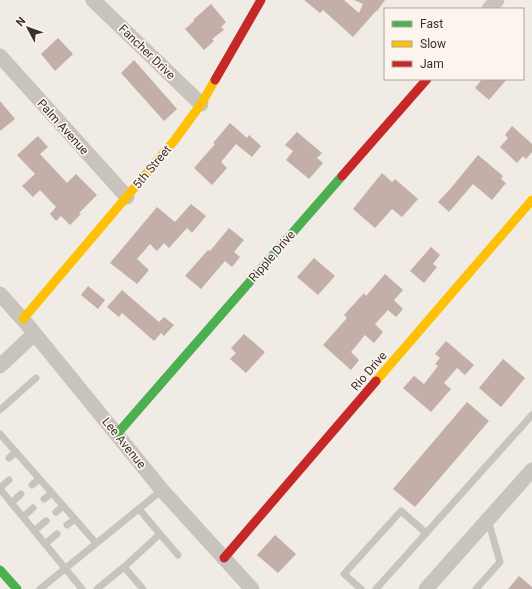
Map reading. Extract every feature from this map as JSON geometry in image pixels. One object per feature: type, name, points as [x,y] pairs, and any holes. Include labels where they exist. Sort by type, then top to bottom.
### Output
[{"type":"main road","name":"5th Street","points":[[23,319],[174,141],[201,104],[261,0]]},
{"type":"main road","name":"Ripple Drive","points":[[117,434],[426,80]]},
{"type":"main road","name":"Rio Drive","points":[[224,558],[532,200]]},
{"type":"main road","points":[[0,570],[17,589]]},
{"type":"street","name":"Fancher Drive","points":[[94,0],[201,104]]},
{"type":"street","points":[[490,8],[497,0]]},
{"type":"street","name":"Palm Avenue","points":[[0,56],[127,197]]},
{"type":"street","name":"Lee Avenue","points":[[0,294],[23,319],[162,490],[252,589]]},
{"type":"street","points":[[0,366],[34,334]]},
{"type":"street","points":[[426,589],[532,470]]},
{"type":"lane","points":[[0,410],[36,378]]},
{"type":"lane","points":[[376,589],[532,415]]},
{"type":"lane","points":[[2,439],[16,452],[96,544]]},
{"type":"lane","points":[[9,458],[16,452]]},
{"type":"lane","points":[[21,470],[27,465]]},
{"type":"lane","points":[[32,485],[39,478]]},
{"type":"lane","points":[[9,480],[0,488],[64,569],[82,589]]},
{"type":"lane","points":[[40,589],[162,490]]},
{"type":"lane","points":[[44,499],[52,493]]},
{"type":"lane","points":[[11,503],[21,494]]},
{"type":"lane","points":[[56,512],[63,506]]},
{"type":"lane","points":[[23,517],[33,508]]},
{"type":"lane","points":[[139,509],[178,555]]},
{"type":"lane","points":[[361,589],[344,574],[401,511],[426,533]]},
{"type":"lane","points":[[67,525],[75,519]]},
{"type":"lane","points":[[476,589],[500,562],[488,519]]},
{"type":"lane","points":[[34,532],[46,521]]},
{"type":"lane","points":[[45,544],[57,534]]},
{"type":"lane","points":[[97,589],[160,534]]},
{"type":"lane","points":[[124,567],[143,589]]},
{"type":"building","points":[[304,0],[344,0],[359,13],[363,4],[354,0],[385,0],[353,37],[323,10],[320,13]]},
{"type":"building","points":[[211,4],[226,22],[221,27],[224,30],[212,39],[214,41],[204,50],[185,29]]},
{"type":"building","points":[[58,38],[73,54],[55,71],[41,54]]},
{"type":"building","points":[[134,60],[177,109],[164,121],[121,73]]},
{"type":"building","points":[[481,80],[506,80],[489,100],[475,88]]},
{"type":"building","points":[[0,101],[15,119],[0,131]]},
{"type":"building","points":[[230,123],[247,138],[249,135],[261,146],[252,157],[236,144],[221,162],[227,168],[212,185],[194,168],[215,144],[213,143]]},
{"type":"building","points":[[512,126],[532,144],[532,152],[526,159],[523,156],[517,163],[500,147],[508,138],[505,135]]},
{"type":"building","points":[[297,132],[322,153],[317,158],[323,163],[309,179],[286,160],[293,151],[285,145]]},
{"type":"building","points":[[38,136],[48,147],[40,154],[67,183],[76,174],[97,195],[79,213],[81,214],[70,225],[61,216],[56,221],[50,214],[56,207],[40,190],[33,197],[22,186],[35,174],[17,155]]},
{"type":"building","points":[[478,155],[503,176],[501,179],[506,183],[492,200],[473,184],[449,212],[438,202]]},
{"type":"building","points":[[382,173],[392,182],[395,179],[418,199],[402,217],[392,209],[375,228],[353,209]]},
{"type":"building","points":[[191,204],[206,216],[192,233],[187,228],[169,248],[164,243],[157,251],[150,244],[137,259],[149,270],[137,284],[110,263],[157,207],[175,222]]},
{"type":"building","points":[[229,228],[244,240],[234,252],[240,257],[232,267],[225,261],[201,289],[185,276],[208,250],[210,251]]},
{"type":"building","points":[[431,247],[440,255],[433,264],[437,267],[424,283],[410,271]]},
{"type":"building","points":[[314,258],[335,276],[318,295],[297,277]]},
{"type":"building","points":[[385,274],[403,290],[394,300],[403,309],[396,317],[388,310],[375,324],[383,332],[374,343],[365,335],[351,352],[359,360],[351,370],[323,345],[347,318],[344,315],[364,293],[366,296]]},
{"type":"building","points":[[88,286],[105,300],[98,309],[81,295]]},
{"type":"building","points":[[122,290],[159,322],[164,317],[174,325],[164,336],[161,333],[154,341],[122,313],[119,317],[107,307]]},
{"type":"building","points":[[244,334],[265,352],[246,373],[230,359],[236,353],[231,348]]},
{"type":"building","points":[[446,341],[474,365],[465,375],[457,368],[444,383],[451,389],[431,412],[403,388],[414,376],[424,384],[438,366],[435,364],[440,358],[435,354]]},
{"type":"building","points":[[503,359],[525,378],[501,407],[479,388]]},
{"type":"building","points":[[467,402],[489,421],[415,507],[393,489]]},
{"type":"building","points":[[275,535],[296,554],[278,573],[257,555]]},
{"type":"building","points":[[519,576],[532,587],[532,589],[508,589]]},
{"type":"traffic: fast","points":[[117,434],[342,176]]},
{"type":"traffic: fast","points":[[0,570],[17,589]]},
{"type":"traffic: slow","points":[[23,319],[174,141],[201,104],[215,80]]},
{"type":"traffic: slow","points":[[376,381],[532,200]]},
{"type":"traffic: jam","points":[[215,80],[261,0]]},
{"type":"traffic: jam","points":[[342,176],[426,80]]},
{"type":"traffic: jam","points":[[224,558],[376,381]]}]
